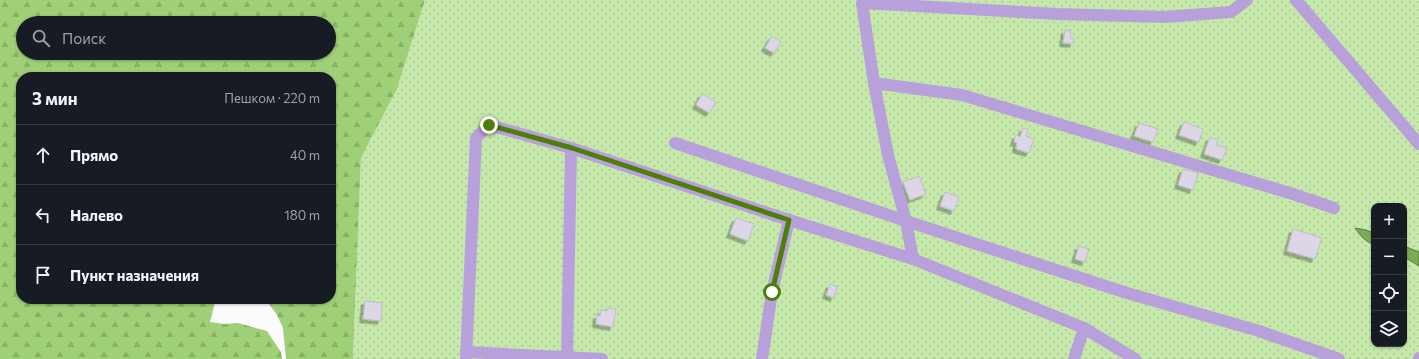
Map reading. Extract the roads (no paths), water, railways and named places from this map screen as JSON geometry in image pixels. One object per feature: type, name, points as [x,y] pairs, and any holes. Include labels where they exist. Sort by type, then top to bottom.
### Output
[{"type":"street","points":[[913,259],[906,221],[888,155],[874,83],[862,3],[1058,14],[1165,17],[1232,12],[1248,0]]},
{"type":"street","points":[[1296,0],[1419,144]]},
{"type":"street","points":[[874,83],[962,95],[1293,194],[1334,208]]},
{"type":"street","points":[[602,359],[466,356],[476,138],[489,125],[572,148],[789,220],[913,259],[1084,328],[1135,359]]},
{"type":"street","points":[[675,143],[906,221],[1127,293],[1259,331],[1339,359]]},
{"type":"street","points":[[567,358],[572,148]]},
{"type":"street","points":[[762,359],[772,292],[789,220]]},
{"type":"street","points":[[1074,359],[1084,328]]}]
